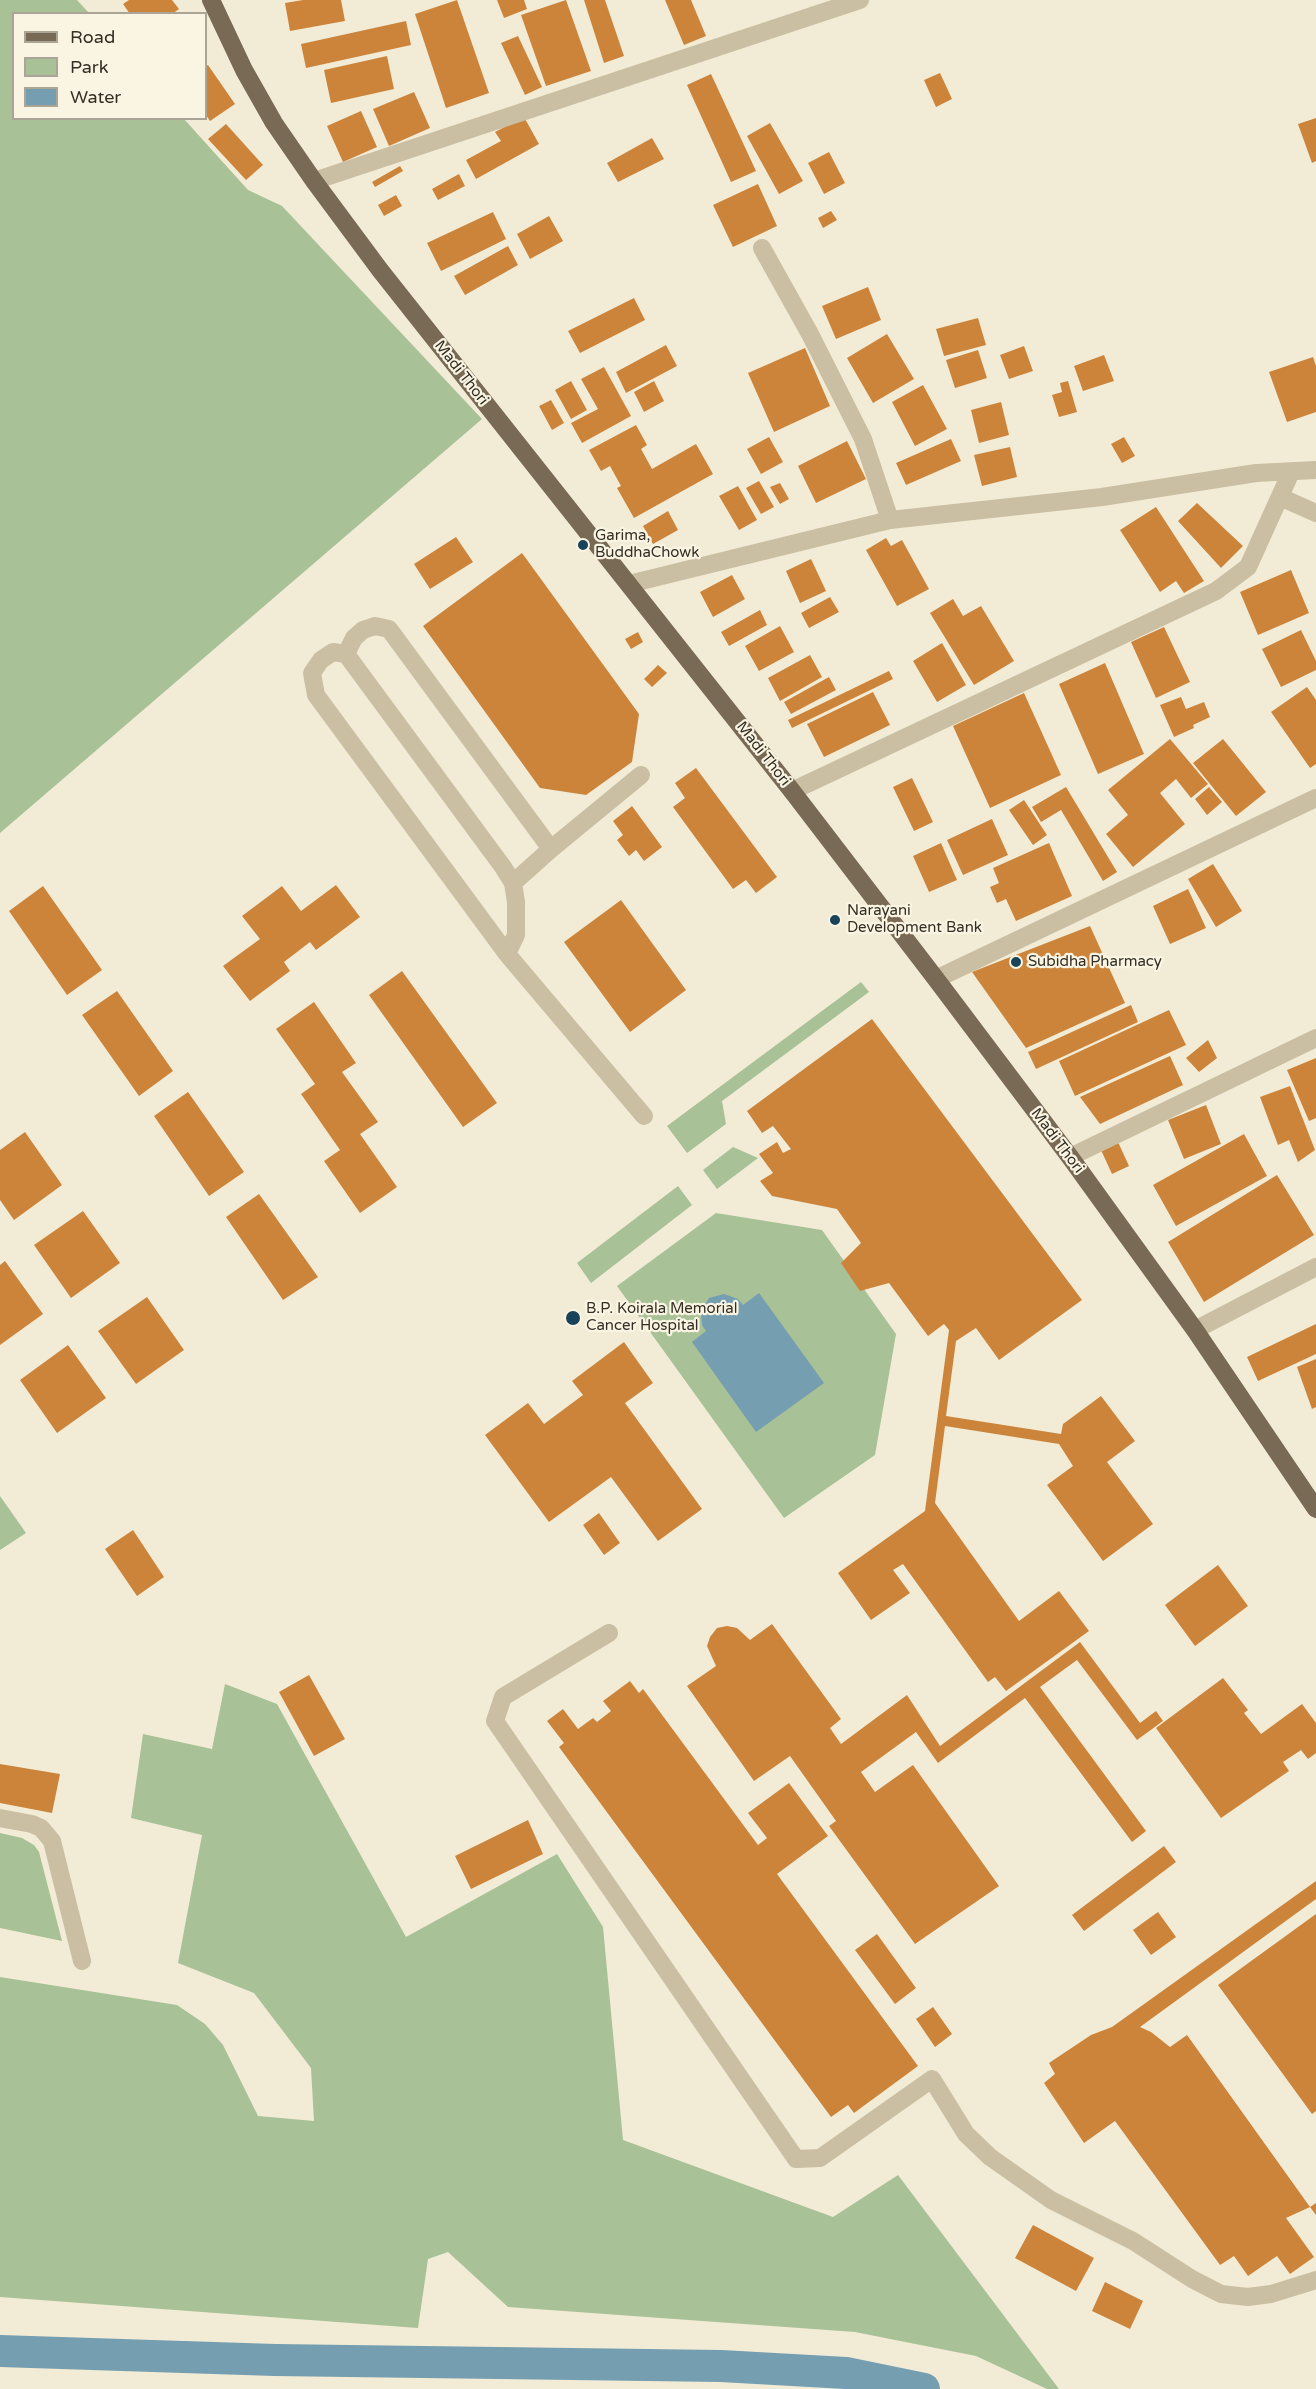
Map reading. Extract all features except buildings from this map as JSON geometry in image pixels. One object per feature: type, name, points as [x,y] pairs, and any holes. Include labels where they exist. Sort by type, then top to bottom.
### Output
[{"type":"main road","name":"Madi Thori","points":[[211,0],[244,70],[274,123],[314,181],[380,270],[792,791],[936,979],[1070,1157],[1195,1330],[1316,1509]]},
{"type":"street","points":[[314,181],[861,0]]},
{"type":"street","points":[[762,248],[810,334],[863,439],[890,520]]},
{"type":"street","points":[[629,584],[890,520],[1102,497],[1256,473],[1316,470]]},
{"type":"street","points":[[792,791],[1216,591],[1248,567],[1292,472]]},
{"type":"street","points":[[1280,497],[1316,513]]},
{"type":"street","points":[[346,654],[354,638],[363,630],[375,626],[389,629],[551,849]]},
{"type":"street","points":[[507,954],[516,935],[516,902],[513,883],[346,654],[333,652],[321,660],[312,673],[316,695],[507,954],[644,1116]]},
{"type":"street","points":[[513,883],[641,775]]},
{"type":"street","points":[[936,979],[1316,798]]},
{"type":"street","points":[[1070,1157],[1316,1038]]},
{"type":"street","points":[[1195,1330],[1316,1267]]},
{"type":"street","points":[[609,1633],[503,1698],[495,1721],[796,2159],[820,2158],[932,2079],[966,2134],[990,2157],[1051,2200],[1133,2241],[1192,2279],[1221,2294],[1248,2297],[1271,2294],[1316,2280]]},
{"type":"street","points":[[0,1818],[32,1824],[41,1828],[52,1841],[82,1960]]},
{"type":"green space","points":[[0,0],[77,0],[88,12],[12,12],[12,120],[185,120],[248,190],[282,206],[482,419],[0,833]]},
{"type":"green space","points":[[861,982],[869,992],[722,1101],[726,1124],[687,1153],[667,1126]]},
{"type":"green space","points":[[733,1147],[758,1158],[717,1189],[703,1170]]},
{"type":"green space","points":[[678,1186],[692,1205],[591,1283],[577,1263]]},
{"type":"green space","points":[[716,1213],[822,1230],[896,1334],[875,1455],[784,1518],[617,1286]]},
{"type":"green space","points":[[0,1496],[26,1533],[0,1550]]},
{"type":"green space","points":[[225,1684],[277,1704],[406,1937],[557,1854],[603,1927],[623,2140],[833,2217],[898,2175],[1059,2389],[1047,2389],[976,2356],[855,2332],[508,2307],[448,2252],[428,2259],[418,2328],[0,2297],[0,1977],[177,2005],[205,2024],[223,2045],[258,2116],[314,2121],[311,2068],[254,1993],[178,1963],[202,1835],[131,1818],[143,1734],[212,1749]]},
{"type":"green space","points":[[0,1833],[22,1838],[34,1845],[39,1852],[62,1941],[0,1928]]},
{"type":"water","points":[[759,1293],[824,1383],[756,1432],[692,1342],[706,1331],[702,1325],[701,1311],[709,1298],[724,1294],[738,1299],[743,1305]]},
{"type":"waterway","points":[[0,2351],[275,2360],[721,2366],[846,2373],[924,2389]]},
{"type":"place","name":"Garima, BuddhaChowk","points":[[583,545]]},
{"type":"place","name":"Narayani Development Bank","points":[[835,920]]},
{"type":"place","name":"Subidha Pharmacy","points":[[1016,962]]},
{"type":"place","name":"B.P. Koirala Memorial Cancer Hospital","points":[[573,1318]]}]
